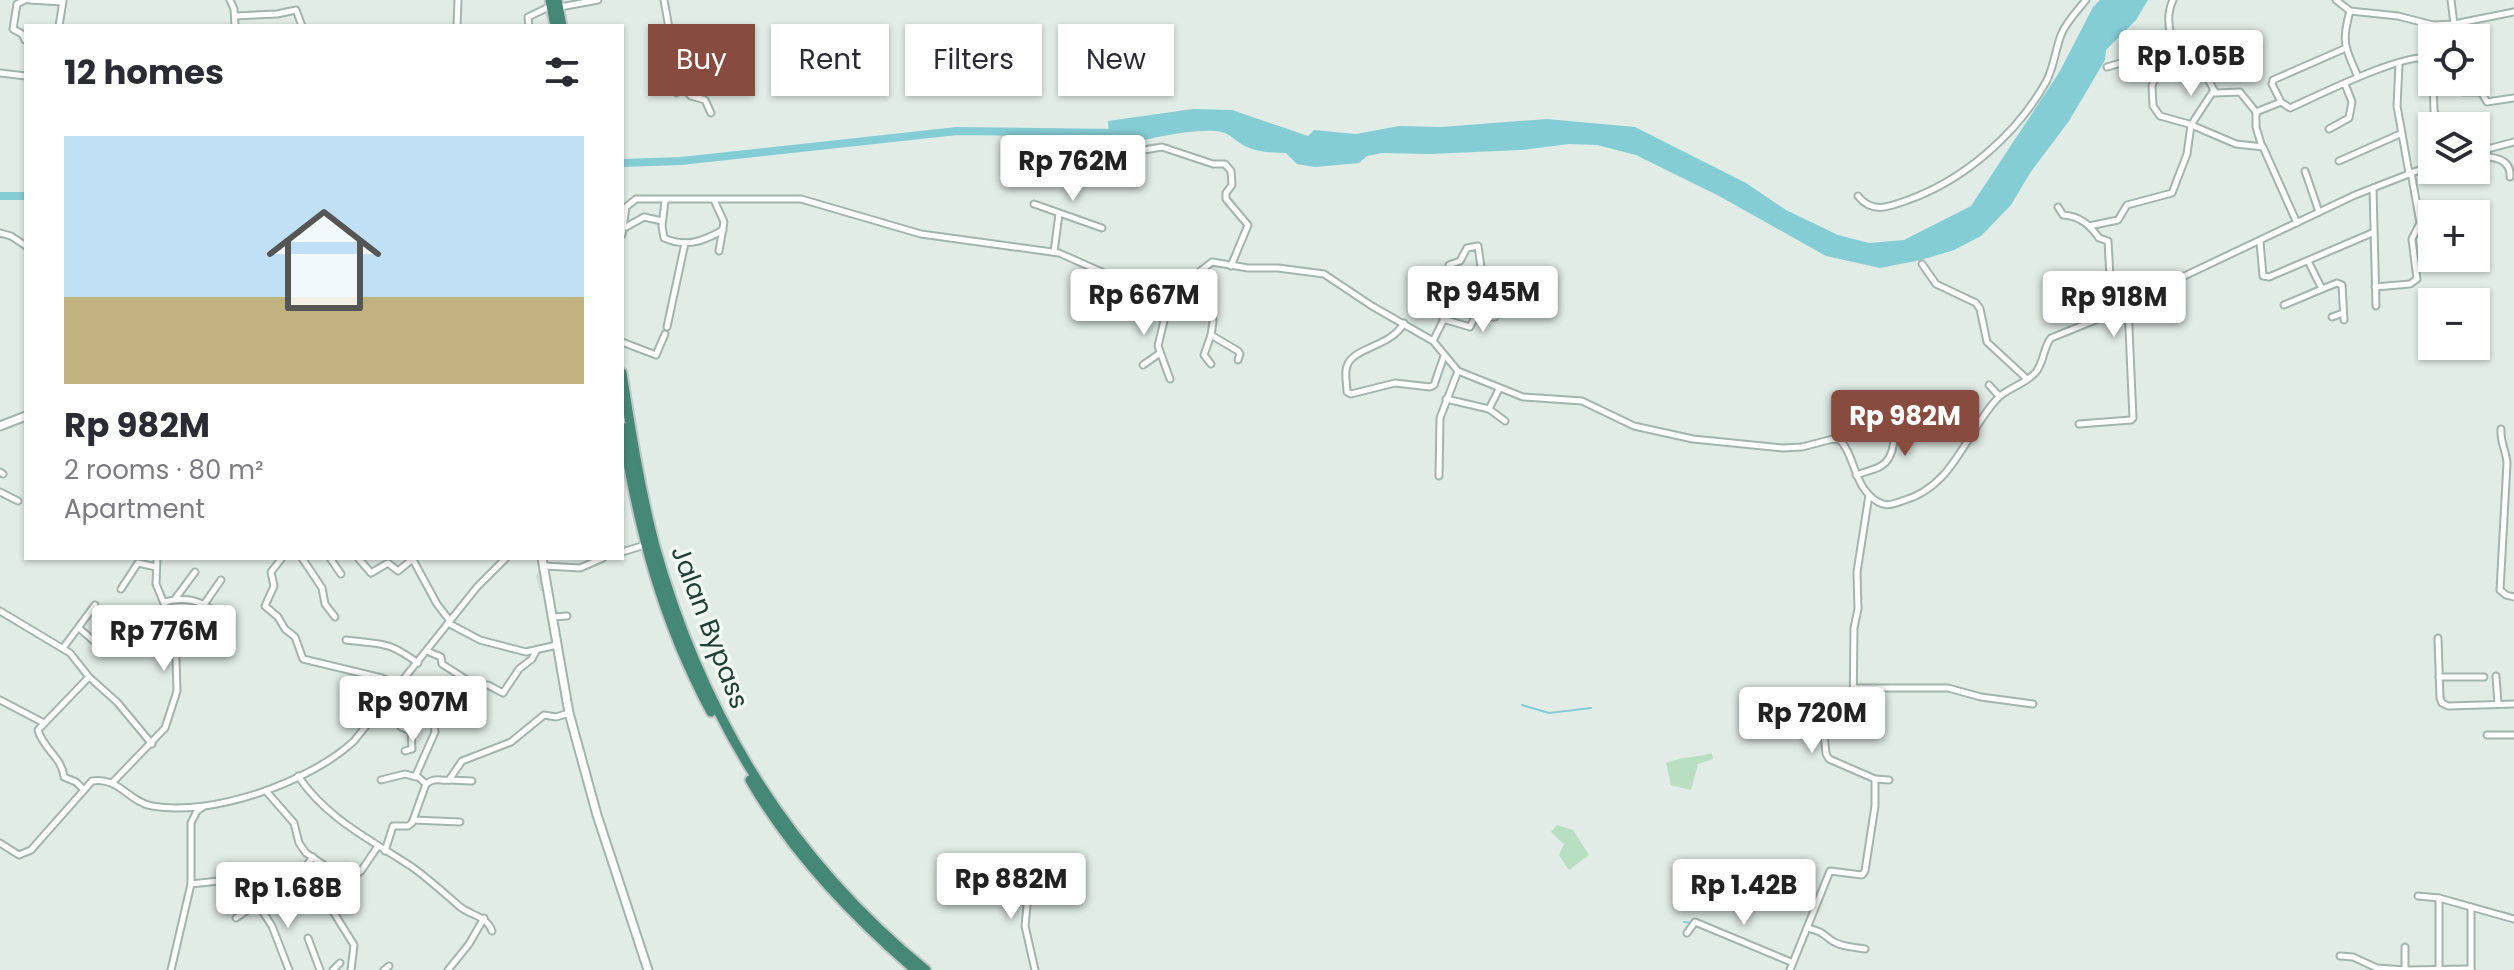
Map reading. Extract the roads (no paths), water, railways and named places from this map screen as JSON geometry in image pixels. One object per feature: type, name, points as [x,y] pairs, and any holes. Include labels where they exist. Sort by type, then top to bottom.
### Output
[{"type":"highway","points":[[554,3],[555,24]]},
{"type":"highway","points":[[554,3],[561,24]]},
{"type":"highway","name":"Jalan Bypass","points":[[624,390],[645,545],[659,595],[691,676],[763,803],[831,889],[915,970]]},
{"type":"highway","name":"Jalan Bypass","points":[[624,435],[677,617],[701,678],[732,742],[814,860],[876,927],[926,970]]},
{"type":"street","points":[[24,38],[13,29],[17,4],[25,0],[63,1],[59,24]]},
{"type":"street","points":[[230,0],[235,24]]},
{"type":"street","points":[[457,24],[458,0]]},
{"type":"street","points":[[529,24],[528,17],[554,3],[598,0]]},
{"type":"street","points":[[664,0],[668,24]]},
{"type":"street","points":[[1858,196],[1878,209],[1919,196],[1959,174],[2004,139],[2046,82],[2062,31],[2086,0]]},
{"type":"street","points":[[2173,0],[2168,18],[2174,43],[2185,62],[2208,77],[2218,94],[2240,92],[2256,112],[2256,127],[2263,147],[2297,223]]},
{"type":"street","points":[[2336,0],[2350,11],[2398,16],[2429,24]]},
{"type":"street","points":[[2451,0],[2454,24],[2514,12]]},
{"type":"street","points":[[235,16],[296,10],[301,24]]},
{"type":"street","points":[[2350,11],[2344,33],[2346,48],[2358,77]]},
{"type":"street","points":[[2174,43],[2163,54],[2152,86],[2153,106],[2163,118],[2191,125],[2236,144],[2263,147]]},
{"type":"street","points":[[2346,48],[2273,80],[2281,102],[2290,108],[2358,77],[2399,65]]},
{"type":"street","points":[[2107,67],[2152,54],[2163,54]]},
{"type":"street","points":[[2375,287],[2410,284],[2417,279],[2412,239],[2420,223],[2400,134],[2396,92],[2399,65],[2405,59],[2418,58]]},
{"type":"street","points":[[0,73],[24,76]]},
{"type":"street","points":[[2329,129],[2349,118],[2352,102],[2345,84]]},
{"type":"street","points":[[2089,226],[2118,220],[2129,204],[2172,193],[2187,154],[2191,125],[2214,90]]},
{"type":"street","points":[[692,96],[705,100],[711,113]]},
{"type":"street","points":[[2483,96],[2487,102],[2514,98]]},
{"type":"street","points":[[2256,112],[2281,102]]},
{"type":"street","points":[[2339,161],[2400,134]]},
{"type":"street","points":[[2490,148],[2514,142]]},
{"type":"street","points":[[1025,170],[1076,163],[1103,164],[1126,153],[1162,147],[1209,163],[1225,164],[1231,171],[1232,185],[1226,199],[1248,225],[1231,266]]},
{"type":"street","points":[[2490,158],[2508,165],[2510,177]]},
{"type":"street","points":[[662,221],[644,217],[625,227],[625,211],[631,201],[641,199],[801,199],[921,234],[1054,252],[1133,285],[1171,291],[1189,282],[1209,262],[1324,274],[1433,341],[1458,371],[1499,389],[1535,399],[1582,401],[1634,426],[1693,439],[1783,448],[1837,439],[1846,449],[1856,475],[1869,494],[1889,505],[1920,495],[1937,483],[1956,461],[1999,396],[2037,371],[2051,338],[2128,307],[2178,279],[2319,212],[2418,170]]},
{"type":"street","points":[[2305,171],[2319,212]]},
{"type":"street","points":[[2373,188],[2376,306]]},
{"type":"street","points":[[714,200],[724,218],[719,251]]},
{"type":"street","points":[[665,201],[662,221],[664,238],[685,243],[705,241],[723,230]]},
{"type":"street","points":[[1034,204],[1102,228]]},
{"type":"street","points":[[2058,207],[2063,215],[2077,216],[2108,243],[2112,312]]},
{"type":"street","points":[[1054,252],[1059,214]]},
{"type":"street","points":[[0,233],[24,245]]},
{"type":"street","points":[[2260,242],[2263,276],[2266,277],[2372,233]]},
{"type":"street","points":[[667,327],[685,243]]},
{"type":"street","points":[[1433,341],[1446,313],[1449,265],[1460,261],[1467,248],[1478,246],[1481,267]]},
{"type":"street","points":[[2308,261],[2322,289]]},
{"type":"street","points":[[1922,264],[1936,284],[1976,303],[1990,347],[2027,379]]},
{"type":"street","points":[[1189,282],[1212,311],[1211,335],[1204,355],[1211,364]]},
{"type":"street","points":[[2284,305],[2340,283],[2344,316],[2332,317]]},
{"type":"street","points":[[1443,319],[1468,328],[1475,317],[1483,284]]},
{"type":"street","points":[[1170,379],[1160,353],[1159,335],[1171,291]]},
{"type":"street","points":[[2079,424],[2133,418],[2128,307]]},
{"type":"street","points":[[1475,317],[1495,317]]},
{"type":"street","points":[[1404,323],[1393,338],[1351,359],[1346,368],[1348,394],[1395,383],[1430,387],[1434,385],[1444,356]]},
{"type":"street","points":[[624,343],[654,355],[659,353],[665,334]]},
{"type":"street","points":[[1211,335],[1238,351],[1238,360]]},
{"type":"street","points":[[1143,365],[1160,353]]},
{"type":"street","points":[[1439,476],[1438,432],[1446,399],[1458,371]]},
{"type":"street","points":[[1989,385],[1999,396]]},
{"type":"street","points":[[1489,409],[1499,389]]},
{"type":"street","points":[[1446,399],[1489,409],[1505,421]]},
{"type":"street","points":[[1856,475],[1880,467],[1891,455],[1893,402]]},
{"type":"street","points":[[0,426],[24,417]]},
{"type":"street","points":[[2501,429],[2500,443],[2507,463],[2500,590],[2514,597]]},
{"type":"street","points":[[0,492],[18,501]]},
{"type":"street","points":[[1869,494],[1857,572],[1853,718],[1829,720],[1823,724],[1826,754],[1837,764],[1875,779],[1889,780]]},
{"type":"street","points":[[624,551],[645,545]]},
{"type":"street","points":[[113,782],[165,728],[177,691],[174,624],[156,584],[157,560]]},
{"type":"street","points":[[280,560],[271,572],[274,586],[265,606],[295,637],[301,657],[398,685]]},
{"type":"street","points":[[303,560],[322,588],[325,604],[335,617]]},
{"type":"street","points":[[331,560],[341,574]]},
{"type":"street","points":[[360,560],[371,573],[386,561],[396,572],[411,560]]},
{"type":"street","points":[[414,560],[449,622],[480,640],[526,652],[557,645]]},
{"type":"street","points":[[0,843],[19,855],[31,850],[94,781],[113,782],[129,797],[152,806],[204,807],[266,791],[345,750],[492,570],[504,560]]},
{"type":"street","points":[[598,560],[580,568],[544,562],[569,713],[597,815],[648,970]]},
{"type":"street","points":[[121,589],[138,563],[156,567]]},
{"type":"street","points":[[175,599],[195,572]]},
{"type":"street","points":[[205,603],[221,580]]},
{"type":"street","points":[[164,602],[189,599],[205,603],[230,629]]},
{"type":"street","points":[[63,648],[95,605]]},
{"type":"street","points":[[0,611],[63,648],[117,702],[152,744]]},
{"type":"street","points":[[553,617],[567,616]]},
{"type":"street","points":[[79,628],[97,644],[117,619],[145,620],[162,626],[174,624]]},
{"type":"street","points":[[2438,638],[2440,698],[2445,705],[2514,704]]},
{"type":"street","points":[[346,640],[387,644],[418,663]]},
{"type":"street","points":[[427,651],[441,657],[442,664],[477,686],[488,685],[503,693],[536,651]]},
{"type":"street","points":[[2496,676],[2498,704]]},
{"type":"street","points":[[84,790],[64,777],[62,764],[39,736],[38,730],[89,677]]},
{"type":"street","points":[[2439,677],[2484,677]]},
{"type":"street","points":[[1855,688],[1948,688],[1981,697],[2033,704]]},
{"type":"street","points":[[387,698],[406,710],[423,713],[435,728],[416,777]]},
{"type":"street","points":[[0,700],[44,723]]},
{"type":"street","points":[[405,751],[412,750],[413,746],[411,731],[401,727],[406,710]]},
{"type":"street","points":[[449,780],[462,761],[511,742],[536,719],[546,714],[556,717],[569,713]]},
{"type":"street","points":[[2487,735],[2514,735]]},
{"type":"street","points":[[381,780],[405,774],[426,784]]},
{"type":"street","points":[[298,776],[310,794],[345,826],[439,887],[462,908],[484,918],[492,931]]},
{"type":"street","points":[[385,851],[393,826],[408,826],[413,820],[426,784],[434,778],[472,781]]},
{"type":"street","points":[[1687,933],[1693,924],[1791,966],[1830,871],[1862,875],[1865,871],[1875,806],[1875,779]]},
{"type":"street","points":[[266,791],[294,823],[299,843],[336,873],[351,878],[357,875],[378,846]]},
{"type":"street","points":[[171,970],[191,884],[191,823],[197,811],[204,807]]},
{"type":"street","points":[[413,820],[460,822]]},
{"type":"street","points":[[236,918],[300,874],[313,857]]},
{"type":"street","points":[[1034,868],[1025,926],[1035,970]]},
{"type":"street","points":[[336,873],[331,885],[333,898],[329,905],[354,945],[351,970]]},
{"type":"street","points":[[191,884],[237,879]]},
{"type":"street","points":[[2418,896],[2439,898],[2514,919]]},
{"type":"street","points":[[2439,898],[2439,969]]},
{"type":"street","points":[[257,903],[269,920],[289,970]]},
{"type":"street","points":[[2340,956],[2353,957],[2377,968],[2471,970],[2471,907]]},
{"type":"street","points":[[448,970],[469,944],[484,918]]},
{"type":"street","points":[[1807,928],[1827,934],[1833,941],[1865,949]]},
{"type":"street","points":[[308,938],[320,970]]},
{"type":"street","points":[[2405,947],[2405,970]]},
{"type":"street","points":[[333,970],[340,963]]},
{"type":"water","points":[[2100,0],[2148,0],[2136,20],[2106,50],[2105,60],[2069,121],[2030,173],[2011,205],[1981,236],[1954,250],[1880,268],[1826,256],[1719,196],[1636,155],[1597,145],[1569,144],[1521,150],[1430,154],[1382,153],[1367,156],[1359,163],[1315,167],[1297,164],[1286,153],[1264,152],[1248,147],[1228,134],[1216,131],[1176,134],[1110,147],[1108,121],[1193,109],[1232,110],[1308,136],[1314,130],[1356,134],[1399,126],[1441,127],[1547,119],[1635,127],[1746,183],[1786,210],[1838,235],[1869,243],[1904,240],[1971,206],[2060,71],[2093,7]]},
{"type":"waterway","points":[[624,163],[681,161],[957,131],[1119,133]]},
{"type":"waterway","points":[[0,196],[24,196]]},
{"type":"waterway","points":[[1522,705],[1549,713],[1591,708]]},
{"type":"waterway","points":[[1684,922],[1692,923]]},
{"type":"waterway","points":[[1698,926],[1726,938]]}]
